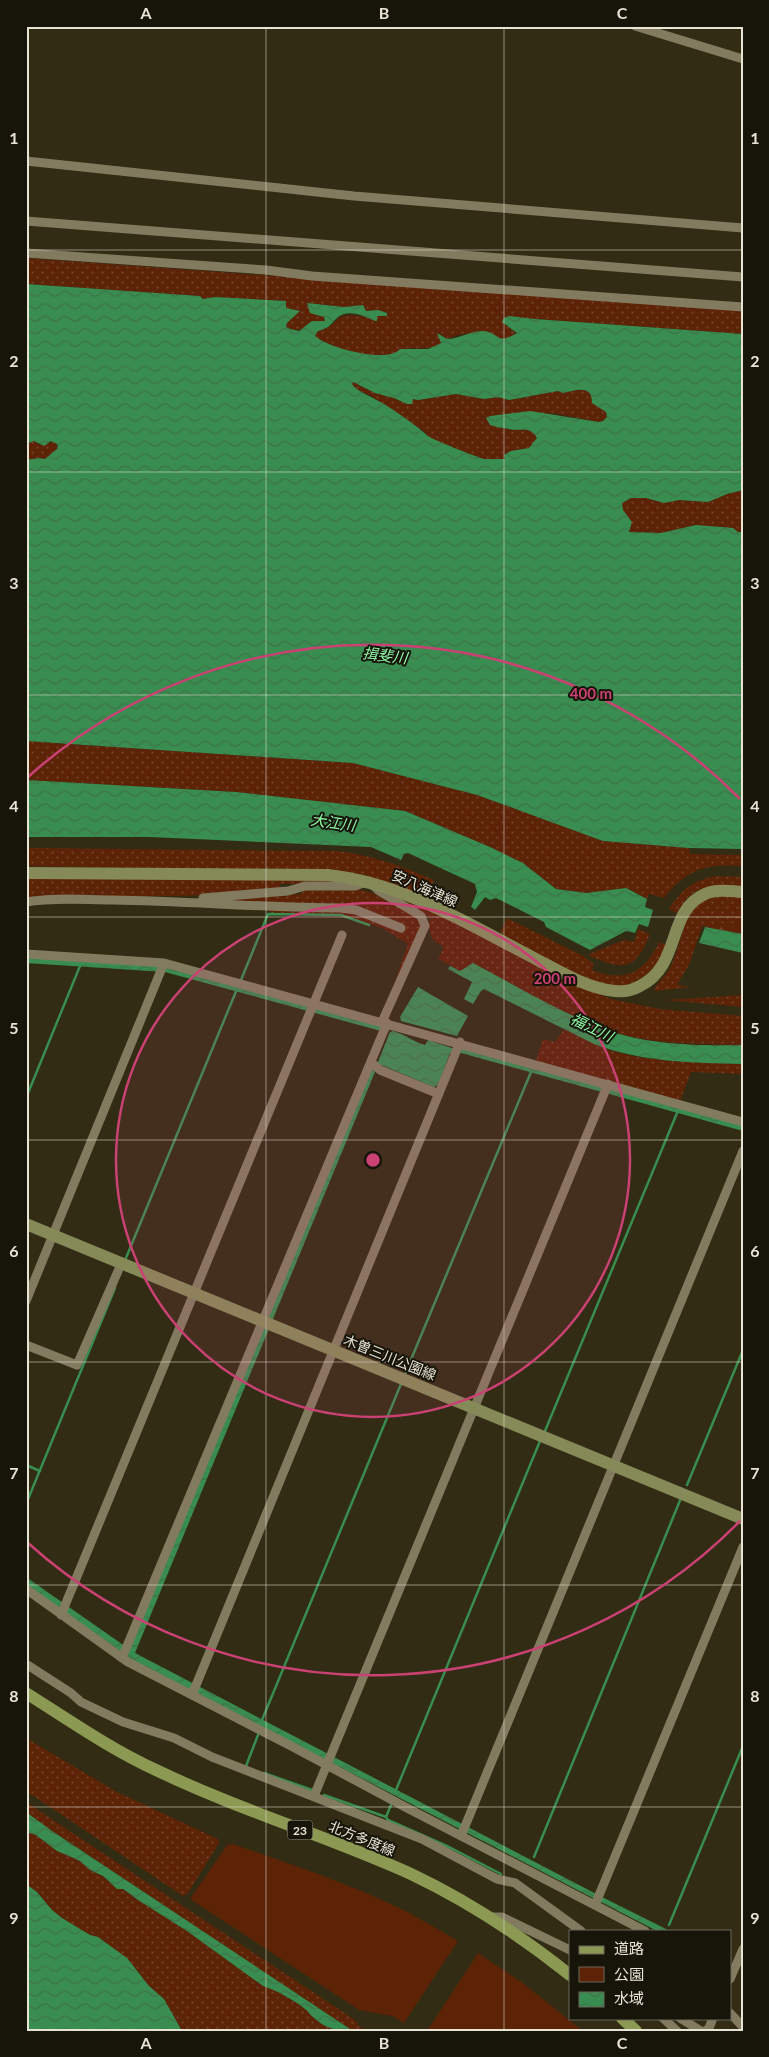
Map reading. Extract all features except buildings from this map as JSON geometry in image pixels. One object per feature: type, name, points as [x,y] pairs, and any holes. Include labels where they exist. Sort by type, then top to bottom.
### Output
[{"type":"main road","name":"安八海津線","points":[[26,873],[328,875],[369,881],[427,904],[573,978],[616,991],[634,990],[650,981],[659,971],[666,961],[683,913],[693,902],[707,893],[723,890],[743,892]]},
{"type":"main road","name":"木曽三川公園線","points":[[26,1224],[743,1518]]},
{"type":"main road","name":"北方多度線","points":[[26,1693],[114,1749],[156,1770],[257,1814],[370,1856],[444,1891],[488,1917],[569,1974]]},
{"type":"main road","points":[[624,2020],[636,2031]]},
{"type":"street","points":[[635,26],[743,59]]},
{"type":"street","points":[[26,161],[354,196],[743,228]]},
{"type":"street","points":[[26,221],[743,277]]},
{"type":"street","points":[[26,253],[743,307]]},
{"type":"street","points":[[26,902],[64,899],[179,900],[288,891],[305,886],[356,886],[369,881],[378,891],[422,916],[425,926],[385,1023],[375,1065],[268,1322],[125,1653]]},
{"type":"street","points":[[179,900],[227,905],[341,908],[356,910],[401,928]]},
{"type":"street","points":[[63,1610],[342,935]]},
{"type":"street","points":[[26,954],[163,967],[312,1007],[385,1023],[458,1048],[606,1088],[743,1122]]},
{"type":"street","points":[[26,1301],[163,967]]},
{"type":"street","points":[[194,1690],[458,1048]]},
{"type":"street","points":[[375,1065],[439,1094]]},
{"type":"street","points":[[314,1796],[606,1088]]},
{"type":"street","points":[[463,1831],[743,1151]]},
{"type":"street","points":[[26,1345],[77,1366],[122,1262]]},
{"type":"street","points":[[597,1900],[743,1547]]},
{"type":"street","points":[[26,1589],[63,1610],[125,1653],[328,1761],[597,1900],[643,1930]]},
{"type":"street","points":[[26,1664],[88,1706],[123,1722],[174,1738],[212,1757],[422,1838],[497,1879],[515,1883],[580,1930]]},
{"type":"street","points":[[488,1917],[502,1917],[569,1950]]},
{"type":"street","points":[[732,1974],[743,1948]]},
{"type":"street","points":[[732,2016],[743,2027]]},
{"type":"street","points":[[665,2020],[677,2031]]},
{"type":"street","points":[[683,2020],[702,2031]]},
{"type":"street","points":[[689,2020],[702,2031]]},
{"type":"street","points":[[702,2031],[709,2028],[712,2020]]},
{"type":"green space","points":[[26,258],[743,310],[743,334],[509,316],[506,325],[517,334],[503,340],[483,331],[458,335],[447,339],[441,334],[441,343],[433,347],[408,348],[381,356],[339,348],[315,336],[318,331],[325,329],[344,316],[365,316],[371,319],[377,316],[387,316],[387,313],[378,310],[366,311],[363,305],[344,307],[307,303],[313,314],[324,317],[325,321],[296,330],[286,326],[299,311],[286,308],[285,301],[216,297],[203,299],[200,296],[26,284]]},
{"type":"green space","points":[[353,382],[375,393],[407,404],[413,399],[418,400],[456,394],[484,399],[498,397],[509,400],[558,391],[563,393],[583,390],[593,396],[592,399],[606,412],[607,417],[599,422],[552,413],[500,427],[511,430],[530,431],[538,438],[529,448],[511,451],[504,455],[505,459],[485,459],[428,437],[425,432],[371,396],[354,388]]},
{"type":"green space","points":[[34,441],[40,445],[55,442],[58,448],[45,459],[26,460],[26,444]]},
{"type":"green space","points":[[743,490],[743,532],[738,532],[733,528],[696,525],[661,533],[629,532],[631,522],[623,510],[622,503],[631,498],[646,498],[664,503],[679,500],[708,502]]},
{"type":"green space","points":[[26,741],[353,763],[477,795],[603,841],[689,848],[690,854],[743,855],[743,866],[718,866],[699,870],[681,880],[664,898],[649,894],[647,899],[626,888],[586,893],[556,889],[523,863],[405,811],[236,792],[26,780]]},
{"type":"green space","points":[[26,848],[337,851],[387,862],[434,880],[426,896],[364,875],[347,872],[26,866]]},
{"type":"green space","points":[[716,876],[743,877],[743,887],[722,886],[705,888],[690,896],[677,913],[669,909],[678,896],[688,887],[701,880]]},
{"type":"green space","points":[[26,878],[317,878],[351,883],[280,884],[281,889],[216,895],[26,899]]},
{"type":"green space","points":[[358,889],[375,894],[417,916],[420,926],[419,933],[398,979],[396,978],[408,944],[382,928],[341,914],[272,914],[266,907],[358,908],[217,900],[301,894],[304,890]]},
{"type":"green space","points":[[383,890],[426,908],[571,983],[611,999],[660,1009],[743,1016],[743,1045],[671,1043],[628,1036],[588,1023],[568,1014],[473,963],[460,971],[438,959],[444,947],[432,939],[428,923],[430,918]]},
{"type":"green space","points":[[727,894],[743,895],[743,923],[718,923],[716,929],[702,926],[689,965],[678,983],[678,985],[691,987],[654,990],[674,960],[686,924],[695,908],[707,899]]},
{"type":"green space","points":[[507,918],[585,957],[594,964],[592,970],[603,974],[624,975],[632,972],[640,968],[647,961],[659,942],[666,945],[654,967],[642,978],[628,985],[606,985],[558,966],[499,934]]},
{"type":"green space","points":[[718,923],[743,923],[743,934],[716,929]]},
{"type":"green space","points":[[638,929],[650,934],[639,955],[633,961],[619,965],[589,956],[589,954],[624,940],[634,942]]},
{"type":"green space","points":[[743,995],[743,1007],[665,1000]]},
{"type":"green space","points":[[565,1028],[598,1046],[625,1054],[675,1061],[743,1064],[743,1074],[691,1072],[680,1101],[536,1061],[543,1039],[555,1042]]},
{"type":"green space","points":[[26,1738],[117,1792],[218,1839],[219,1843],[188,1893],[183,1896],[26,1791]]},
{"type":"green space","points":[[26,1802],[355,2020],[360,2027],[367,2031],[353,2031],[52,1831],[26,1812]]},
{"type":"green space","points":[[26,1832],[36,1835],[57,1851],[80,1861],[90,1870],[103,1876],[117,1889],[123,1889],[187,1931],[263,1986],[275,1990],[305,2008],[334,2031],[182,2031],[164,1999],[149,1986],[127,1958],[98,1937],[90,1935],[62,1918],[52,1910],[37,1892],[26,1884]]},
{"type":"green space","points":[[233,1844],[380,1899],[458,1941],[404,2023],[392,2016],[359,2010],[190,1899],[227,1845]]},
{"type":"green space","points":[[478,1953],[524,1984],[583,2031],[427,2031]]},
{"type":"water","name":"揖斐川","points":[[26,284],[200,296],[203,299],[215,297],[286,301],[286,308],[300,311],[287,323],[286,327],[299,331],[312,321],[325,321],[324,317],[310,313],[307,303],[344,307],[363,305],[366,311],[378,310],[387,313],[387,316],[377,316],[377,321],[375,321],[351,313],[341,315],[327,328],[318,331],[315,336],[332,345],[371,355],[393,353],[400,349],[428,349],[441,343],[437,333],[447,339],[483,331],[501,338],[510,337],[517,333],[502,322],[504,318],[509,316],[743,334],[743,490],[708,502],[679,500],[664,503],[646,498],[631,498],[622,503],[623,510],[632,522],[629,532],[661,533],[696,525],[733,528],[738,532],[743,532],[743,849],[689,848],[603,841],[477,795],[353,763],[26,741],[26,460],[45,459],[58,448],[57,444],[51,441],[44,446],[34,441],[26,444]],"holes":[[[353,382],[375,393],[412,404],[413,399],[418,400],[456,394],[484,399],[498,397],[509,400],[558,391],[563,393],[582,390],[589,393],[592,403],[606,412],[607,417],[599,422],[530,411],[490,416],[486,418],[490,425],[513,430],[528,430],[537,438],[529,448],[511,451],[504,455],[505,459],[485,459],[431,438],[396,412],[352,384]]]},
{"type":"water","name":"大江川","points":[[26,780],[236,792],[405,811],[523,863],[556,889],[586,893],[626,888],[647,899],[645,907],[653,910],[648,927],[639,924],[635,933],[626,931],[590,950],[546,927],[544,922],[496,898],[490,900],[485,897],[475,910],[471,907],[477,892],[475,884],[408,853],[404,854],[401,860],[371,847],[150,837],[26,837]]},
{"type":"water","points":[[705,927],[743,934],[743,953],[699,943]]},
{"type":"water","points":[[26,958],[159,966],[381,1026],[381,1031],[165,972],[26,963]]},
{"type":"water","name":"福江川","points":[[473,963],[567,1013],[616,1033],[633,1038],[670,1043],[743,1045],[743,1064],[667,1060],[630,1055],[612,1050],[594,1044],[484,989],[473,1004],[464,999],[472,982],[448,969],[450,966],[460,971]]},
{"type":"water","points":[[418,987],[468,1016],[457,1036],[401,1021],[400,1017]]},
{"type":"water","points":[[390,1032],[402,1034],[425,1045],[428,1040],[452,1048],[464,1049],[743,1126],[743,1131],[461,1053],[450,1053],[438,1085],[434,1087],[381,1065],[375,1072],[135,1653],[668,1930],[655,1930],[133,1660],[26,1585],[26,1577],[129,1649],[370,1070],[378,1062]]},
{"type":"water","points":[[26,1812],[353,2031],[337,2030],[322,2024],[295,2002],[263,1986],[187,1931],[123,1889],[117,1889],[103,1876],[90,1870],[80,1861],[57,1851],[36,1835],[26,1832]]},
{"type":"water","points":[[26,1884],[37,1892],[52,1910],[62,1918],[90,1935],[98,1937],[127,1958],[149,1986],[164,1999],[182,2031],[26,2031]]},
{"type":"waterway","points":[[241,980],[268,914],[341,915],[369,925]]},
{"type":"waterway","points":[[26,1098],[80,966]]},
{"type":"waterway","points":[[126,1258],[237,989]]},
{"type":"waterway","points":[[405,1374],[531,1072]]},
{"type":"waterway","points":[[545,1431],[677,1113]]},
{"type":"waterway","points":[[26,1504],[115,1288]]},
{"type":"waterway","points":[[687,1485],[743,1350]]},
{"type":"waterway","points":[[262,1720],[401,1384]]},
{"type":"waterway","points":[[396,1790],[540,1441]]},
{"type":"waterway","points":[[26,1465],[40,1471]]},
{"type":"waterway","points":[[534,1857],[681,1498]]},
{"type":"waterway","points":[[247,1767],[258,1735]]},
{"type":"waterway","points":[[669,1925],[743,1746]]},
{"type":"waterway","points":[[264,1773],[312,1790]]},
{"type":"waterway","points":[[324,1795],[386,1817]]},
{"type":"waterway","points":[[391,1805],[386,1817],[388,1820],[449,1847],[501,1874]]}]
